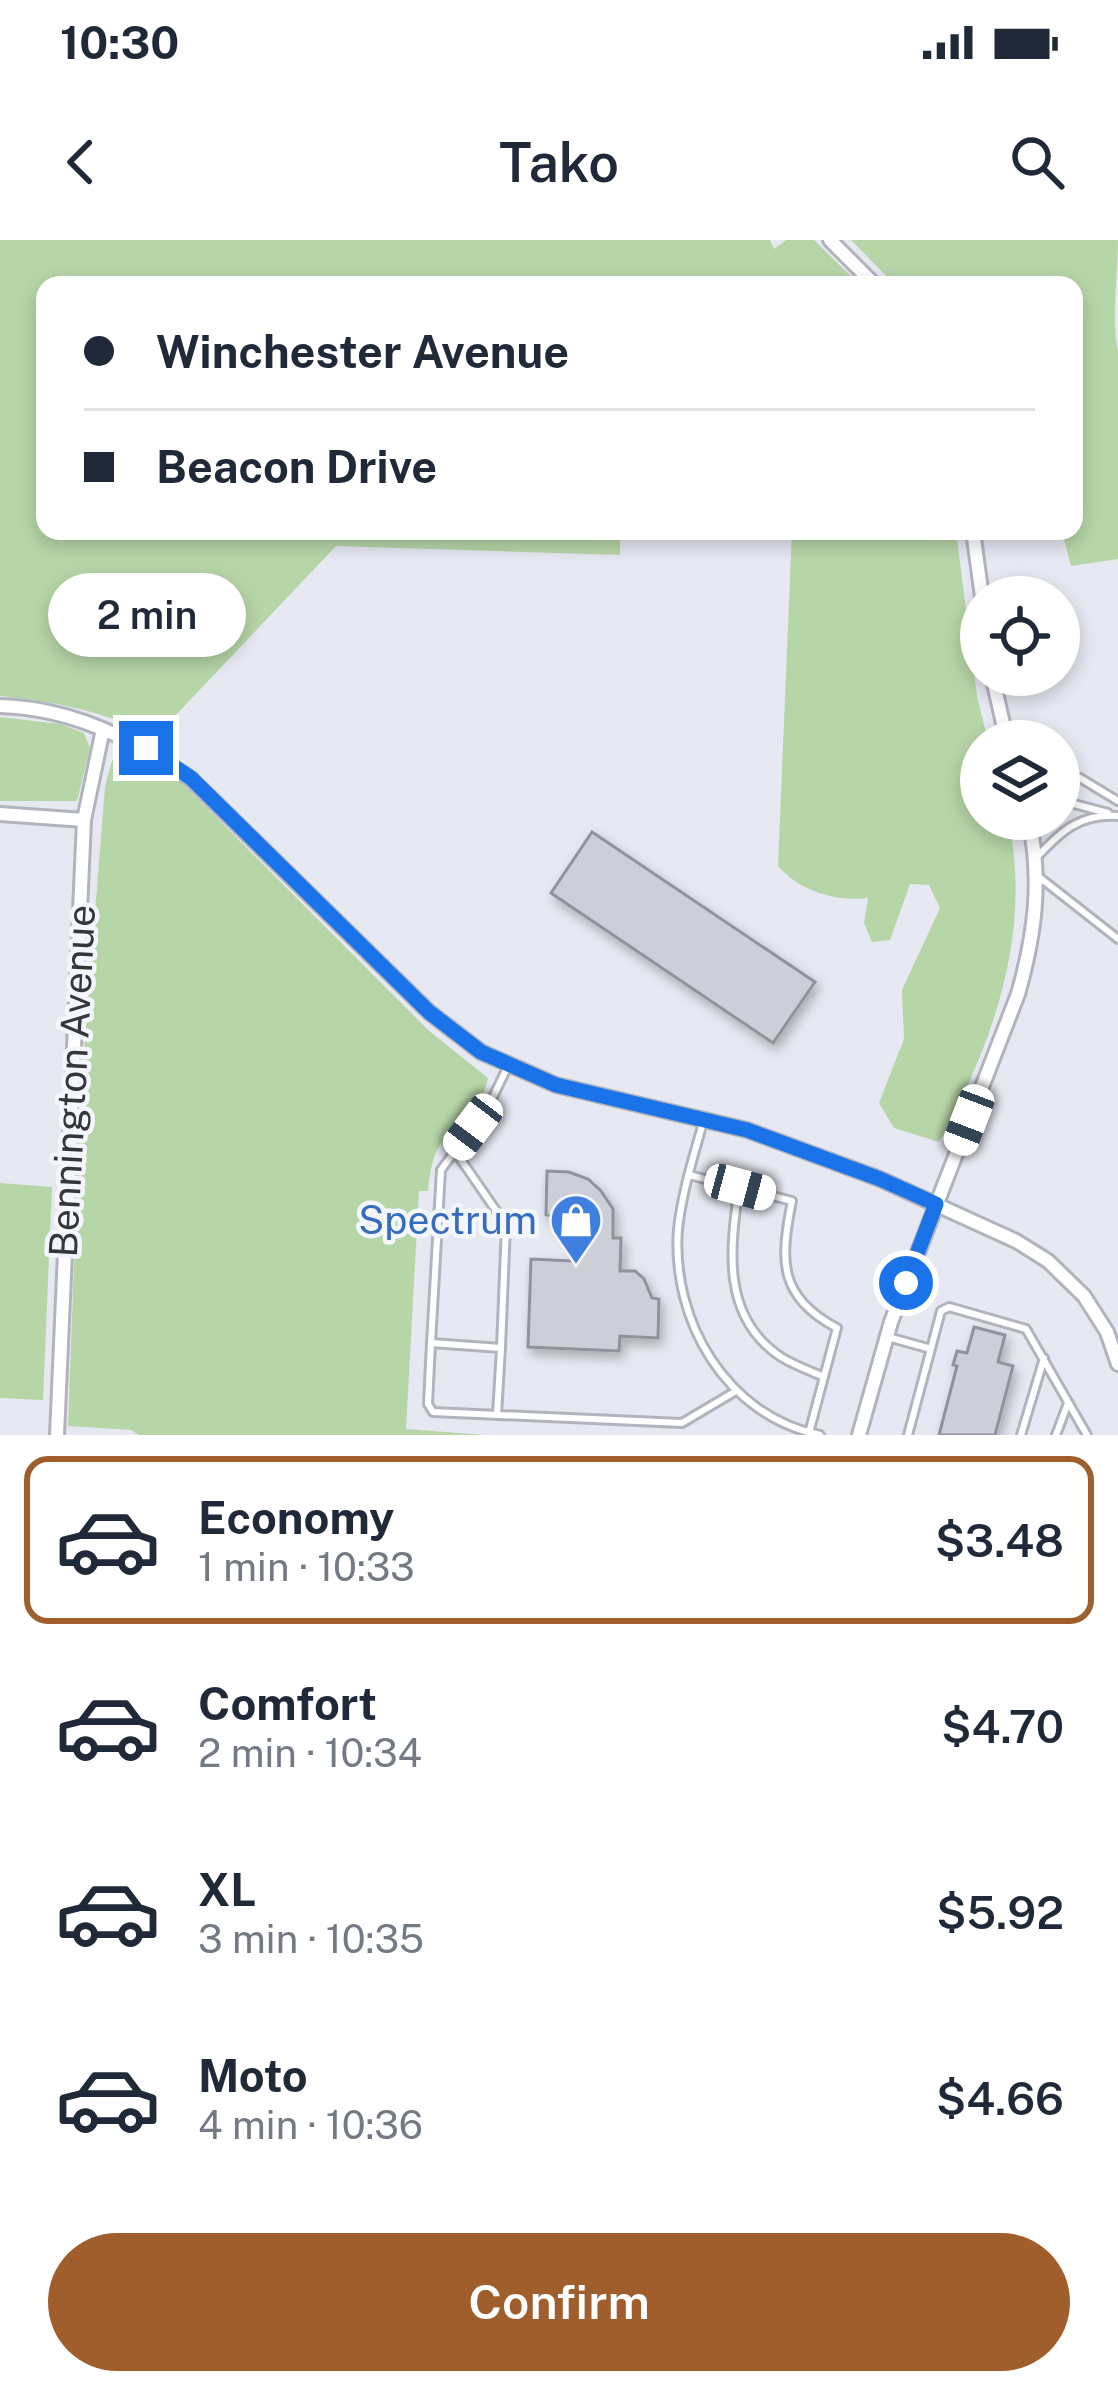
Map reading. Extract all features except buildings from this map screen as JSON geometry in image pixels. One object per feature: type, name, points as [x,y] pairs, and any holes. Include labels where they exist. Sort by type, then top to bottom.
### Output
[{"type":"street","points":[[830,240],[866,276]]},
{"type":"street","points":[[974,540],[979,576]]},
{"type":"street","points":[[0,706],[71,716],[146,748],[191,778],[429,1012],[481,1052],[556,1085],[770,1138],[880,1179],[1016,1240],[1048,1261],[1084,1296],[1107,1332],[1118,1364]]},
{"type":"street","name":"Bennington Avenue","points":[[57,1435],[84,820],[103,729]]},
{"type":"street","points":[[0,814],[84,820]]},
{"type":"street","points":[[859,1435],[886,1337],[1030,954],[1039,877],[1033,840]]},
{"type":"lane","points":[[1080,778],[1118,801]]},
{"type":"lane","points":[[1080,806],[1118,816]]},
{"type":"lane","points":[[1037,857],[1085,817],[1118,816]]},
{"type":"lane","points":[[1039,877],[1118,939]]},
{"type":"lane","points":[[508,1066],[490,1103],[441,1170],[428,1404],[434,1412],[682,1423],[736,1391]]},
{"type":"lane","points":[[704,1119],[679,1224],[677,1253],[688,1315],[712,1363],[736,1391],[774,1417],[820,1435]]},
{"type":"lane","points":[[455,1151],[506,1225],[497,1415]]},
{"type":"lane","points":[[689,1175],[792,1201],[784,1241],[792,1290],[815,1316],[837,1328],[809,1433]]},
{"type":"lane","points":[[740,1187],[730,1244],[737,1302],[754,1330],[779,1356],[824,1377]]},
{"type":"lane","points":[[908,1435],[941,1311],[958,1308],[1019,1325],[1044,1358],[1087,1435]]},
{"type":"lane","points":[[886,1337],[931,1349]]},
{"type":"lane","points":[[431,1343],[501,1348]]},
{"type":"lane","points":[[1021,1435],[1044,1358]]},
{"type":"lane","points":[[1056,1435],[1068,1403]]},
{"type":"green space","points":[[0,240],[770,240],[774,249],[786,240],[814,240],[851,276],[36,276],[36,540],[620,540],[620,555],[336,546],[155,737],[80,709],[0,696]]},
{"type":"green space","points":[[851,240],[1118,240],[1118,559],[1071,566],[1064,540],[1083,540],[1083,276],[886,276]]},
{"type":"green space","points":[[792,540],[957,540],[962,576],[960,696],[977,696],[983,720],[960,720],[960,840],[1011,840],[1015,904],[1003,986],[991,1026],[939,1142],[894,1128],[879,1103],[904,1039],[902,990],[940,908],[929,885],[910,884],[890,940],[872,942],[864,923],[868,898],[819,893],[778,866]]},
{"type":"green space","points":[[0,717],[60,724],[84,733],[90,748],[77,801],[0,801]]},
{"type":"green space","points":[[120,752],[135,752],[181,782],[428,1030],[488,1078],[478,1103],[439,1146],[428,1191],[419,1191],[406,1429],[485,1435],[139,1435],[131,1430],[68,1426],[80,1102],[105,786],[112,761]]},
{"type":"green space","points":[[0,1183],[52,1187],[43,1400],[0,1398]]},
{"type":"place","name":"Spectrum","points":[[576,1266]]},
{"type":"route","points":[[146,748],[191,778],[429,1012],[481,1052],[556,1085],[747,1130],[936,1204],[906,1283]]}]
